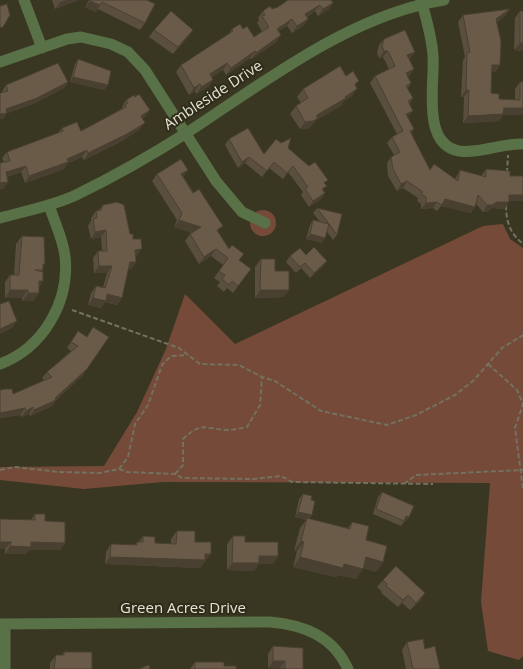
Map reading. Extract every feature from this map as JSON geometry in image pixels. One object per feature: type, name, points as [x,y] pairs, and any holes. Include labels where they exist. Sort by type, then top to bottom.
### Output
[{"type":"street","points":[[24,0],[42,48]]},
{"type":"street","name":"Ambleside Drive","points":[[0,218],[75,196],[186,133],[282,68],[350,31],[422,2],[444,0]]},
{"type":"street","points":[[422,2],[433,57],[432,112],[439,138],[447,146],[458,150],[472,151],[518,144]]},
{"type":"street","points":[[0,62],[67,39],[81,37],[111,44],[128,52],[145,70],[216,181],[242,212],[265,223]]},
{"type":"street","points":[[0,364],[28,349],[53,318],[62,297],[66,275],[65,255],[49,204]]},
{"type":"street","name":"Green Acres Drive","points":[[3,624],[270,622],[292,624],[311,631],[329,641],[342,657],[348,669]]},
{"type":"street","points":[[3,624],[5,669]]},
{"type":"path","points":[[507,176],[508,157],[518,144]]},
{"type":"path","points":[[506,203],[506,221],[515,237],[523,244]]},
{"type":"path","points":[[72,310],[179,348],[200,364],[240,366],[262,378],[275,381],[321,411],[387,425],[416,415],[456,395],[473,381],[502,348],[523,335]]},
{"type":"path","points":[[119,469],[128,457],[135,424],[148,405],[162,365],[171,356],[187,355]]},
{"type":"path","points":[[488,364],[518,390],[522,404],[515,428],[523,489]]},
{"type":"path","points":[[175,474],[183,465],[183,439],[191,431],[207,426],[227,430],[247,428],[260,405],[262,378]]},
{"type":"path","points":[[0,470],[16,467],[60,472],[100,473],[119,469],[127,472],[175,474],[182,478],[253,479],[281,476],[292,482],[433,484]]},
{"type":"path","points":[[404,484],[416,475],[522,470]]},
{"type":"shaded area","points":[[263,210],[272,214],[276,223],[272,232],[263,236],[254,232],[250,223],[254,214]]},
{"type":"shaded area","points":[[503,224],[510,239],[523,248],[523,656],[519,660],[488,651],[481,602],[490,483],[163,482],[84,489],[0,480],[0,467],[104,466],[137,412],[166,349],[185,294],[235,344],[483,226]]},
{"type":"building","points":[[90,0],[147,0],[155,4],[145,23],[102,2],[100,5]]},
{"type":"building","points":[[288,0],[331,0],[333,3],[323,9],[320,5],[305,14],[308,19],[297,26],[292,19],[277,29],[281,35],[256,53],[255,51],[231,68],[227,63],[210,74],[213,80],[201,87],[200,84],[194,88],[181,65],[233,31],[232,29],[240,24],[243,29],[247,26],[254,37],[269,27],[262,16],[265,15],[263,11],[270,6],[272,9],[278,7]]},
{"type":"building","points":[[7,4],[10,15],[3,27],[0,28],[0,6]]},
{"type":"building","points":[[510,9],[496,19],[501,41],[500,65],[492,65],[491,93],[499,94],[499,99],[520,100],[520,82],[523,82],[523,108],[504,108],[503,114],[468,116],[469,90],[466,90],[467,53],[470,52],[463,15]]},
{"type":"building","points":[[171,11],[193,30],[178,47],[154,30]]},
{"type":"building","points":[[520,11],[523,11],[523,43],[520,43]]},
{"type":"building","points":[[405,30],[415,52],[407,55],[414,69],[406,73],[411,83],[406,86],[413,98],[408,101],[413,111],[406,114],[414,129],[410,131],[430,170],[434,164],[458,181],[460,170],[486,177],[486,169],[510,171],[510,176],[523,176],[523,195],[509,195],[509,202],[497,202],[492,205],[487,205],[478,195],[475,207],[445,199],[442,205],[437,202],[426,203],[426,197],[421,194],[423,192],[407,181],[401,184],[393,169],[391,157],[400,152],[392,137],[403,131],[375,76],[395,66],[388,51],[384,51],[382,46],[384,39]]},
{"type":"building","points":[[78,59],[111,71],[108,85],[73,77]]},
{"type":"building","points":[[58,63],[68,82],[37,98],[6,109],[7,113],[0,114],[0,93],[8,91],[6,85]]},
{"type":"building","points":[[340,66],[346,76],[353,71],[359,81],[355,84],[357,89],[346,98],[317,115],[317,119],[305,122],[296,106],[308,98],[303,89]]},
{"type":"building","points":[[139,94],[150,110],[141,116],[145,123],[88,153],[87,150],[67,159],[68,162],[29,176],[26,166],[6,172],[8,182],[0,183],[0,163],[10,161],[7,152],[63,131],[62,128],[77,122],[81,131],[126,107],[125,105],[128,103],[126,100]]},
{"type":"building","points":[[248,128],[264,154],[276,139],[281,143],[291,138],[288,148],[309,166],[315,162],[328,180],[324,183],[327,186],[322,189],[325,193],[313,201],[305,189],[308,187],[293,166],[287,173],[274,162],[267,171],[249,157],[242,162],[229,139]]},
{"type":"building","points":[[181,159],[188,170],[181,174],[193,193],[199,189],[223,226],[217,230],[229,249],[232,245],[244,254],[239,260],[251,269],[238,286],[232,281],[229,285],[222,279],[225,275],[219,271],[228,258],[216,249],[204,257],[190,234],[201,227],[179,220],[182,213],[157,174]]},
{"type":"building","points":[[117,202],[124,205],[130,234],[133,234],[133,239],[141,239],[142,249],[135,250],[136,262],[130,262],[122,298],[107,294],[106,301],[93,298],[96,286],[105,288],[112,266],[99,266],[98,251],[107,251],[106,230],[95,232],[93,219],[97,218],[96,211],[101,210],[103,205]]},
{"type":"building","points":[[317,208],[342,214],[337,235],[329,224]]},
{"type":"building","points":[[313,220],[329,224],[325,238],[310,234]]},
{"type":"building","points":[[22,236],[44,237],[45,264],[43,264],[43,270],[35,270],[43,272],[43,281],[39,281],[39,293],[28,293],[28,290],[10,290],[10,275],[19,275]]},
{"type":"building","points":[[314,247],[327,261],[314,273],[305,263],[300,267],[290,256],[300,248],[306,255]]},
{"type":"building","points":[[261,259],[275,259],[275,271],[289,271],[289,290],[260,290]]},
{"type":"building","points":[[9,301],[17,321],[0,329],[0,304]]},
{"type":"building","points":[[93,327],[109,337],[87,369],[55,398],[56,400],[34,410],[33,407],[26,411],[25,408],[0,413],[0,390],[12,389],[13,394],[52,377],[47,372],[78,346],[71,342],[78,331],[87,337]]},
{"type":"building","points":[[382,492],[414,506],[409,517],[406,516],[404,521],[376,509]]},
{"type":"building","points":[[303,494],[312,496],[311,500],[315,501],[312,515],[298,512]]},
{"type":"building","points":[[35,514],[45,514],[45,521],[65,522],[65,543],[31,542],[31,547],[10,546],[11,542],[0,542],[0,519],[35,520]]},
{"type":"building","points":[[307,518],[350,529],[352,522],[369,526],[366,540],[387,546],[383,562],[366,557],[363,569],[344,564],[343,568],[300,557],[304,542],[301,541]]},
{"type":"building","points":[[177,531],[195,531],[195,542],[211,542],[211,554],[205,554],[205,560],[110,557],[111,544],[137,545],[137,542],[143,542],[143,536],[155,537],[155,543],[176,544]]},
{"type":"building","points":[[233,536],[245,536],[245,542],[278,542],[278,556],[259,556],[259,563],[232,563]]},
{"type":"building","points":[[396,566],[425,593],[416,603],[408,595],[403,600],[386,586],[387,584],[383,580]]},
{"type":"building","points":[[423,639],[425,649],[435,646],[440,669],[413,669],[407,642]]},
{"type":"building","points":[[273,646],[303,648],[303,669],[285,669],[285,661],[273,661]]},
{"type":"building","points":[[64,652],[92,652],[92,669],[54,669],[56,655],[64,655]]},
{"type":"building","points":[[195,662],[224,662],[224,666],[236,666],[236,669],[195,669]]},
{"type":"building","points":[[149,665],[150,669],[139,669]]}]
